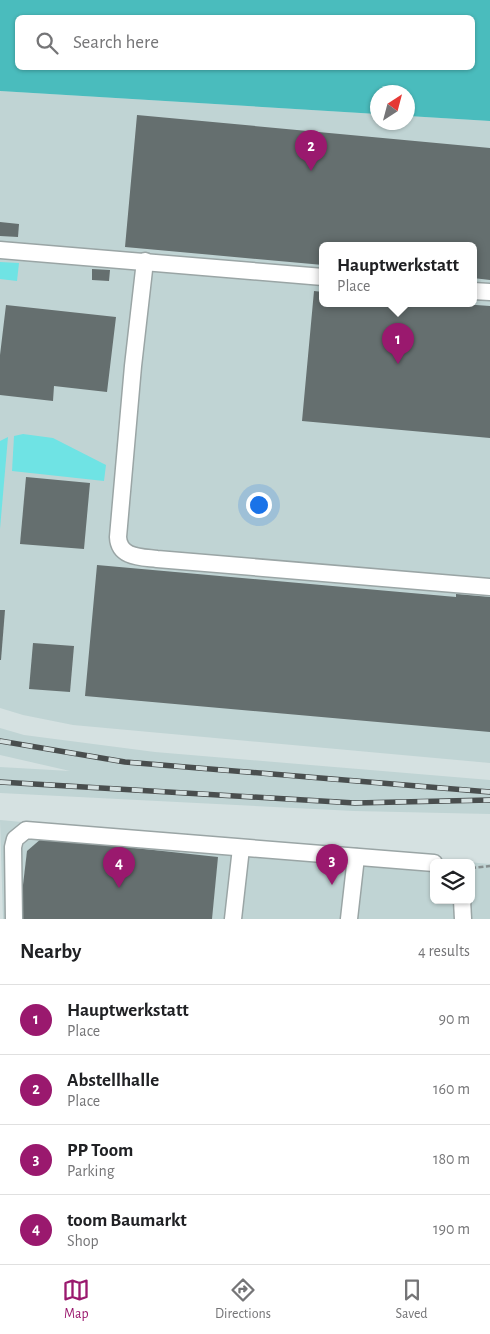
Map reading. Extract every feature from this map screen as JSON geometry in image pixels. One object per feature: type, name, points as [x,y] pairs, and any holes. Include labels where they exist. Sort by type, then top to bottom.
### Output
[{"type":"lane","points":[[0,250],[319,277]]},
{"type":"lane","points":[[145,261],[118,537],[119,544],[124,551],[136,557],[490,586]]},
{"type":"lane","points":[[477,291],[490,292]]},
{"type":"lane","points":[[14,919],[13,847],[15,839],[26,830],[430,863]]},
{"type":"lane","points":[[233,919],[241,848]]},
{"type":"lane","points":[[349,919],[356,857]]},
{"type":"lane","points":[[462,904],[463,919]]},
{"type":"path","points":[[475,868],[490,866]]},
{"type":"shaded area","points":[[0,0],[490,0],[490,121],[415,116],[415,85],[370,85],[370,114],[0,91]]},
{"type":"shaded area","points":[[0,91],[370,114],[370,130],[415,130],[415,116],[490,121],[490,763],[73,725],[23,715],[0,708]]},
{"type":"shaded area","points":[[0,262],[19,263],[17,281],[0,279]]},
{"type":"shaded area","points":[[23,434],[53,438],[106,465],[104,481],[12,471],[14,436]]},
{"type":"shaded area","points":[[8,437],[0,529],[0,441]]},
{"type":"shaded area","points":[[0,728],[24,735],[155,752],[490,780],[490,814],[354,811],[0,793],[0,767],[70,771],[0,755]]},
{"type":"shaded area","points":[[0,820],[434,859],[430,859],[430,904],[475,904],[475,863],[490,864],[490,919],[3,919]]},
{"type":"building","points":[[137,115],[490,148],[490,280],[477,278],[477,242],[319,242],[319,265],[125,247]]},
{"type":"building","points":[[0,222],[19,224],[18,237],[0,236]]},
{"type":"building","points":[[92,269],[110,270],[109,281],[92,280]]},
{"type":"building","points":[[314,291],[319,292],[319,307],[490,306],[490,438],[302,421]]},
{"type":"building","points":[[6,305],[116,317],[107,392],[54,386],[53,401],[0,395],[0,355]]},
{"type":"building","points":[[26,477],[90,483],[84,549],[20,544]]},
{"type":"building","points":[[97,565],[456,597],[456,594],[490,597],[490,732],[85,696]]},
{"type":"building","points":[[0,610],[5,610],[1,660],[0,660]]},
{"type":"building","points":[[33,643],[74,646],[70,692],[29,689]]},
{"type":"building","points":[[42,838],[218,857],[212,919],[19,919],[27,851]]},
{"type":"railway","points":[[0,741],[125,762],[490,792]]},
{"type":"railway","points":[[0,782],[355,803],[490,800]]},
{"type":"place","name":"Abstellhalle","points":[[311,171]]},
{"type":"place","name":"Hauptwerkstatt","points":[[398,364]]},
{"type":"place","name":"PP Toom","points":[[332,885]]},
{"type":"place","name":"toom Baumarkt","points":[[119,888]]}]
